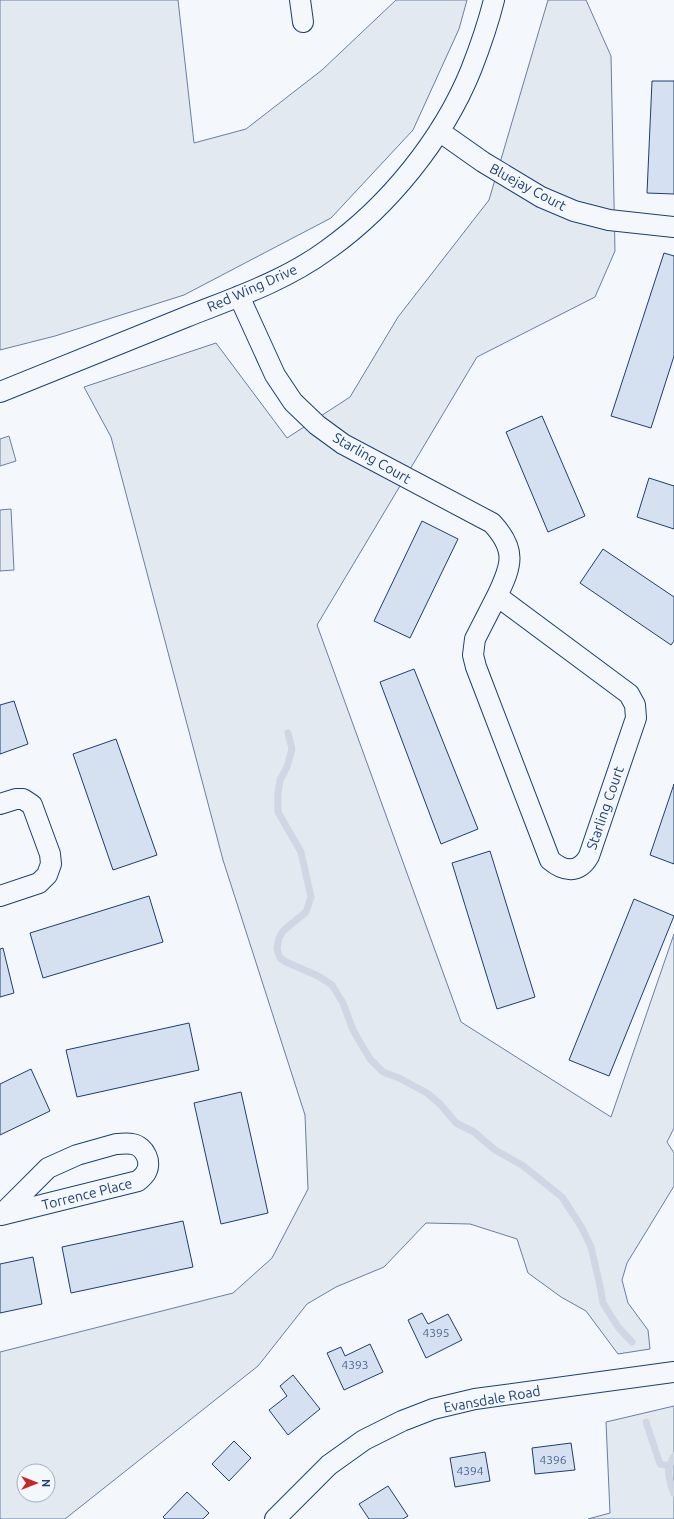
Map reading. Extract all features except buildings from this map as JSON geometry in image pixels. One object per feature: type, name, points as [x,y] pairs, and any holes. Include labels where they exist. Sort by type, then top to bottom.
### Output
[{"type":"street","points":[[300,0],[303,22]]},
{"type":"street","name":"Red Wing Drive","points":[[0,392],[280,279],[326,251],[347,235],[374,211],[410,172],[450,112],[470,71],[486,28],[494,0]]},
{"type":"street","name":"Bluejay Court","points":[[438,131],[483,162],[541,197],[574,211],[609,220],[674,227]]},
{"type":"street","name":"Starling Court","points":[[239,296],[275,375],[293,402],[317,425],[343,444],[492,524],[502,535],[509,549],[510,564],[507,576],[475,639],[473,655],[476,667],[550,860],[558,867],[566,869],[577,868],[585,862],[589,856],[636,718],[635,705],[629,694],[497,596]]},
{"type":"street","points":[[0,804],[16,799],[23,799],[32,805],[50,854],[51,864],[47,875],[39,883],[0,896]]},
{"type":"street","name":"Torrence Place","points":[[116,1144],[132,1144],[138,1146],[146,1153],[148,1163],[146,1174],[138,1181],[1,1216],[48,1168],[77,1155],[116,1144]]},
{"type":"street","name":"Evansdale Road","points":[[275,1519],[329,1465],[364,1440],[402,1421],[433,1409],[475,1399],[674,1372]]},
{"type":"shaded area","points":[[0,0],[178,0],[194,143],[246,129],[322,70],[396,0],[467,0],[459,29],[413,130],[331,218],[184,295],[55,336],[0,350]]},
{"type":"shaded area","points":[[548,0],[586,0],[611,56],[615,251],[595,297],[477,357],[317,625],[461,1022],[611,1117],[674,934],[674,1128],[667,1142],[674,1153],[674,1186],[627,1263],[622,1280],[628,1303],[648,1330],[650,1349],[618,1354],[586,1311],[561,1297],[528,1273],[517,1239],[470,1224],[426,1223],[384,1267],[336,1287],[307,1304],[258,1366],[65,1519],[0,1519],[0,1352],[233,1293],[272,1258],[308,1189],[305,1115],[223,860],[111,437],[84,387],[216,343],[287,438],[350,397],[398,317],[489,200]]},
{"type":"shaded area","points":[[9,436],[16,461],[0,466],[0,439]]},
{"type":"shaded area","points":[[11,509],[14,570],[0,571],[0,510]]},
{"type":"shaded area","points":[[674,1406],[674,1519],[588,1519],[610,1513],[606,1422]]},
{"type":"waterway","points":[[288,733],[292,749],[287,767],[280,780],[278,812],[301,852],[311,897],[306,912],[283,931],[279,938],[277,949],[280,958],[318,976],[332,985],[343,1003],[353,1030],[370,1059],[383,1072],[399,1078],[427,1093],[441,1105],[456,1123],[474,1132],[495,1150],[522,1165],[562,1197],[582,1228],[591,1247],[603,1303],[618,1327],[632,1342]]},
{"type":"waterway","points":[[646,1422],[660,1464],[669,1466]]},
{"type":"waterway","points":[[674,1456],[669,1471],[669,1479],[674,1494]]}]
